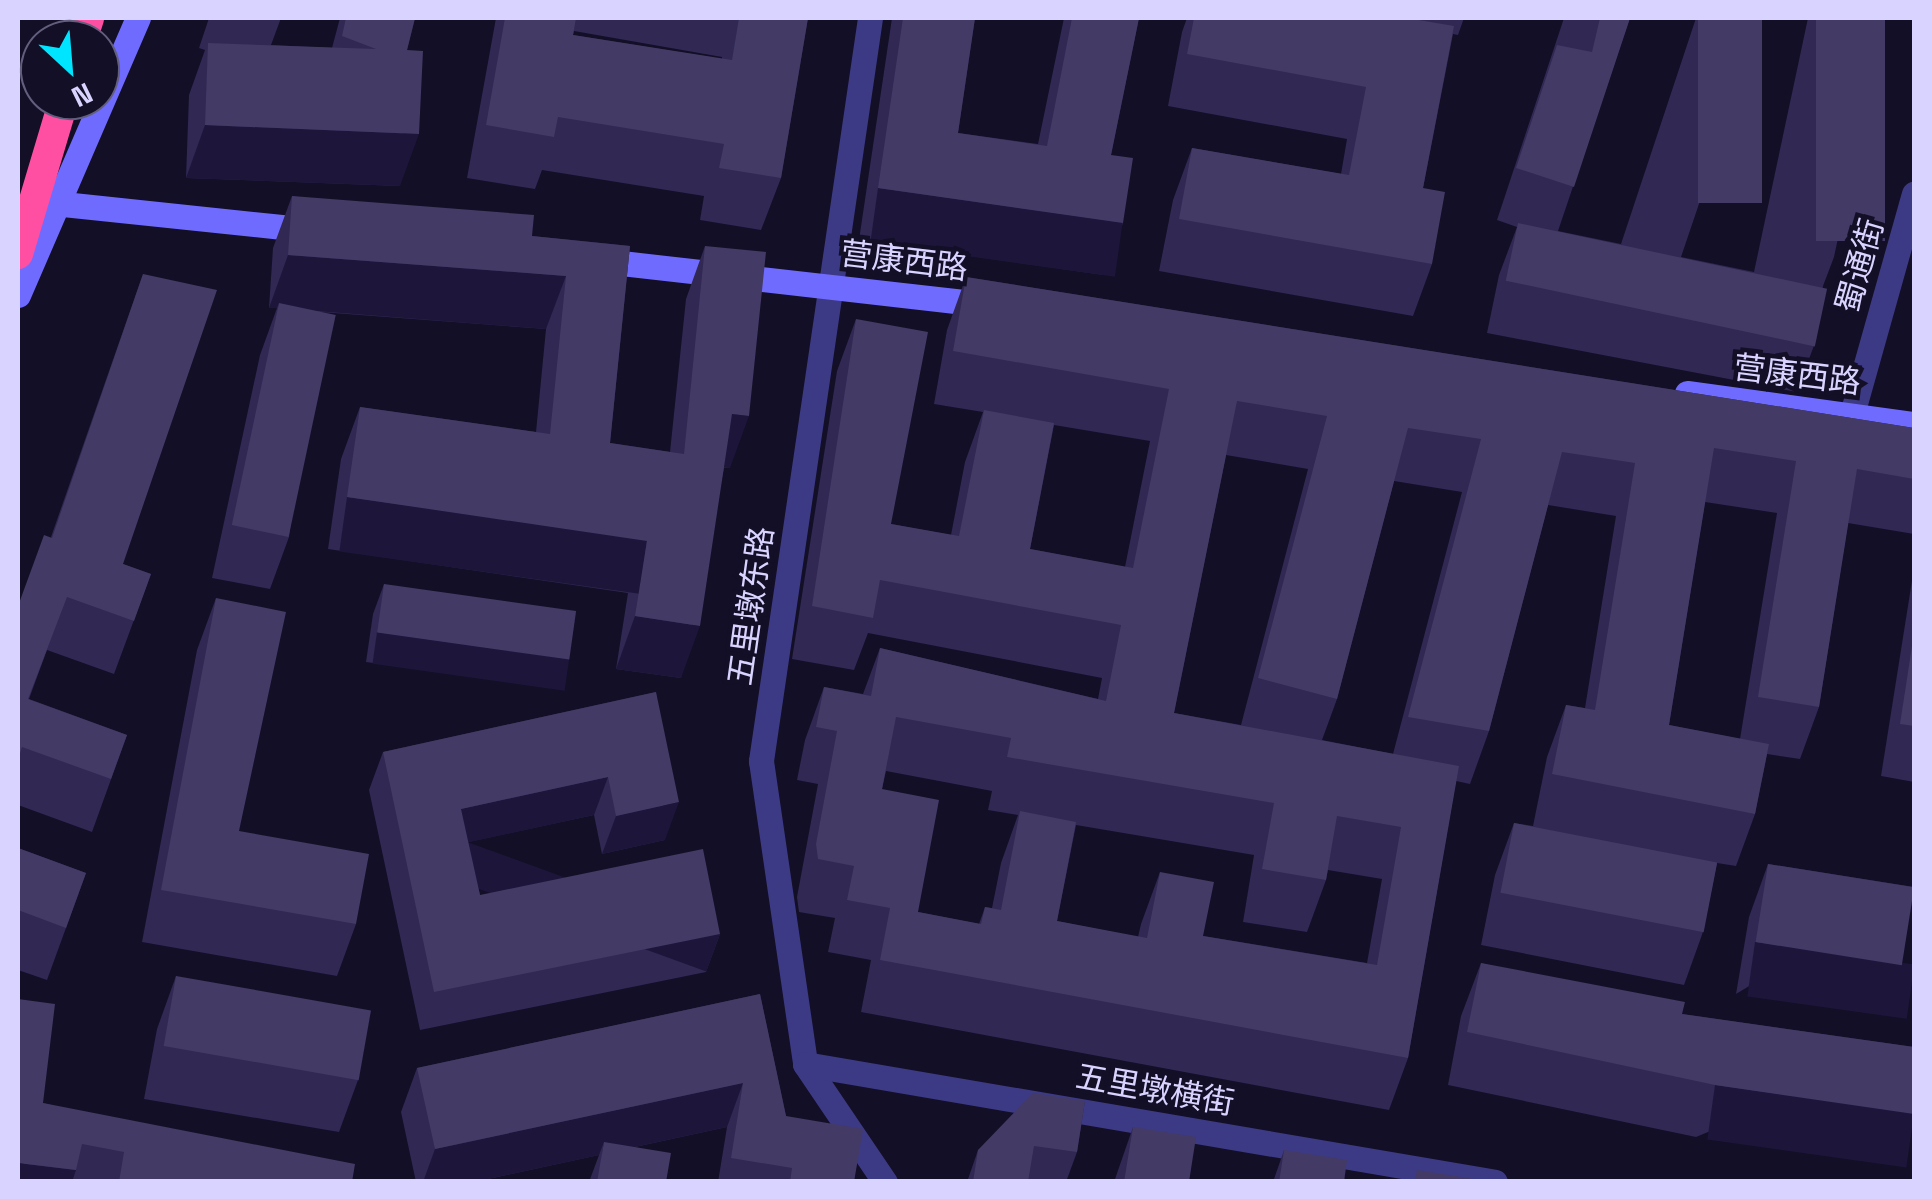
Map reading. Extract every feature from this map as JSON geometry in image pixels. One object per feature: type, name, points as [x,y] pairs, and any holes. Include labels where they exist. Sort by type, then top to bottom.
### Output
[{"type":"highway","points":[[18,254],[58,120]]},
{"type":"street","points":[[18,295],[63,204],[138,18]]},
{"type":"street","name":"五里墩东路","points":[[870,18],[761,761],[805,1064],[884,1182]]},
{"type":"street","name":"蜀通街","points":[[1852,414],[1914,194]]},
{"type":"street","points":[[63,204],[338,232]]},
{"type":"street","name":"营康西路","points":[[574,258],[1026,309]]},
{"type":"street","name":"营康西路","points":[[1656,389],[1914,424]]},
{"type":"street","name":"五里墩横街","points":[[805,1064],[1495,1182]]},
{"type":"building","points":[[346,18],[415,18],[407,50],[423,51],[419,134],[205,125],[208,43],[376,49],[342,36]]},
{"type":"building","points":[[505,18],[576,18],[573,35],[732,60],[739,18],[808,18],[781,178],[719,168],[724,144],[558,117],[554,137],[486,125]]},
{"type":"building","points":[[903,18],[975,18],[958,133],[1047,146],[1072,18],[1139,18],[1111,155],[1133,158],[1123,223],[878,188]]},
{"type":"building","points":[[1194,18],[1407,18],[1454,26],[1423,188],[1445,192],[1432,264],[1179,219],[1192,148],[1349,175],[1366,87],[1187,54]]},
{"type":"building","points":[[1600,18],[1630,18],[1574,187],[1516,168],[1557,45],[1592,52]]},
{"type":"building","points":[[1698,18],[1762,18],[1762,203],[1698,203]]},
{"type":"building","points":[[1816,18],[1885,18],[1885,241],[1816,241]]},
{"type":"building","points":[[292,196],[534,215],[532,236],[630,246],[610,443],[684,454],[705,246],[766,252],[749,416],[732,414],[700,626],[635,616],[647,541],[347,497],[360,407],[550,434],[566,276],[288,255]]},
{"type":"building","points":[[1518,223],[1827,289],[1815,346],[1506,281]]},
{"type":"building","points":[[143,274],[217,290],[123,564],[151,574],[134,621],[67,597],[28,699],[127,735],[111,779],[22,747],[18,760],[18,606],[44,535],[52,538]]},
{"type":"building","points":[[966,277],[1914,428],[1914,479],[1857,469],[1819,707],[1758,697],[1796,461],[1714,448],[1669,725],[1769,744],[1755,814],[1552,774],[1566,705],[1595,710],[1635,463],[1562,452],[1489,731],[1408,717],[1481,439],[1408,428],[1337,699],[1258,678],[1327,416],[1237,401],[1174,713],[1459,766],[1408,1058],[880,960],[890,908],[847,900],[854,866],[818,859],[816,844],[837,731],[816,727],[824,687],[871,696],[880,648],[1106,701],[1121,625],[880,580],[873,618],[812,606],[856,319],[928,332],[891,524],[959,536],[984,410],[1054,423],[1030,549],[1133,568],[1169,389],[953,351]],"holes":[[[896,717],[1011,738],[1007,757],[1274,803],[1262,869],[1326,880],[1337,816],[1401,827],[1377,965],[1203,936],[1214,882],[1160,872],[1147,938],[1057,921],[1076,822],[1020,811],[1001,910],[985,907],[981,924],[918,912],[939,800],[882,789]]]},
{"type":"building","points":[[279,303],[336,315],[289,537],[232,525]]},
{"type":"building","points":[[384,584],[576,611],[569,660],[377,633]]},
{"type":"building","points":[[216,598],[286,612],[239,831],[369,854],[356,924],[161,890]]},
{"type":"building","points":[[1914,633],[1914,726],[1900,724]]},
{"type":"building","points":[[656,692],[679,802],[616,816],[608,777],[461,809],[480,895],[703,849],[720,934],[434,992],[383,752]]},
{"type":"building","points":[[1514,823],[1717,862],[1704,932],[1500,893]]},
{"type":"building","points":[[18,848],[86,873],[66,928],[18,910]]},
{"type":"building","points":[[1768,864],[1914,887],[1902,965],[1756,942]]},
{"type":"building","points":[[1481,963],[1685,1002],[1682,1014],[1914,1047],[1914,1114],[1715,1085],[1467,1032]]},
{"type":"building","points":[[176,976],[371,1010],[359,1080],[164,1046]]},
{"type":"building","points":[[760,994],[786,1116],[863,1129],[854,1182],[790,1182],[792,1168],[731,1158],[743,1083],[435,1149],[417,1068]]},
{"type":"building","points":[[18,999],[55,1004],[43,1103],[355,1164],[352,1182],[119,1182],[124,1152],[82,1144],[76,1170],[18,1163]]},
{"type":"building","points":[[1033,1093],[1085,1101],[1077,1152],[1034,1146],[1028,1182],[973,1182],[978,1150]]},
{"type":"building","points":[[1133,1127],[1196,1137],[1189,1182],[1124,1182]]},
{"type":"building","points":[[604,1142],[671,1153],[666,1182],[597,1182]]},
{"type":"building","points":[[1284,1150],[1347,1160],[1344,1182],[1279,1182]]},
{"type":"building","points":[[1417,1170],[1480,1180],[1480,1182],[1415,1182]]}]
